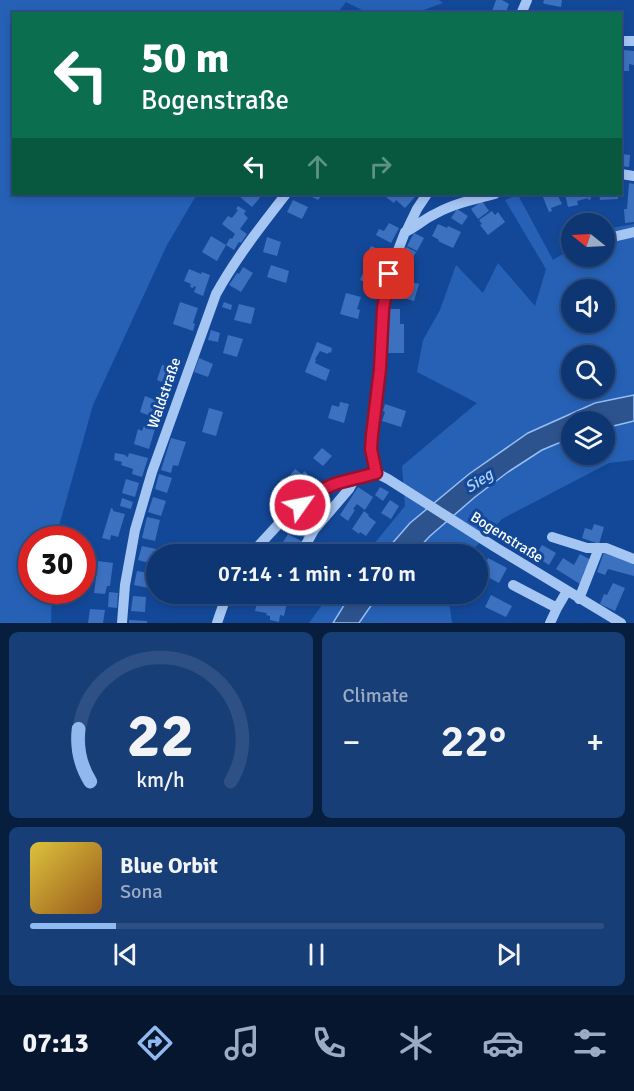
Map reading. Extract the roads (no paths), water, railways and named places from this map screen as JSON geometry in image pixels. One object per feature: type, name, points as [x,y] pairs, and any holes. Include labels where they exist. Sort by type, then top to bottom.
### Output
[{"type":"street","name":"Waldstraße","points":[[122,623],[125,585],[135,530],[156,461],[216,294],[230,269],[285,195]]},
{"type":"street","points":[[260,544],[286,516],[315,493],[336,483],[376,473],[371,449],[380,369],[383,309],[389,274],[405,232],[426,195]]},
{"type":"street","points":[[405,232],[433,214],[492,195]]},
{"type":"street","points":[[615,236],[634,232]]},
{"type":"street","name":"Bogenstraße","points":[[376,473],[621,623]]},
{"type":"street","points":[[306,544],[314,530],[354,480]]},
{"type":"street","name":"Bogenstraße","points":[[552,537],[587,548],[606,548],[634,559]]},
{"type":"street","points":[[579,599],[599,548]]},
{"type":"street","points":[[513,585],[557,608]]},
{"type":"street","points":[[550,623],[567,591]]},
{"type":"street","points":[[217,623],[224,604]]},
{"type":"water","points":[[634,395],[634,421],[615,426],[615,411],[577,411],[595,403]]},
{"type":"water","name":"Sieg","points":[[561,418],[561,442],[542,450],[508,472],[475,497],[422,544],[392,544],[410,523],[469,474],[528,433]]},
{"type":"water","points":[[345,604],[372,604],[359,623],[333,623]]}]
